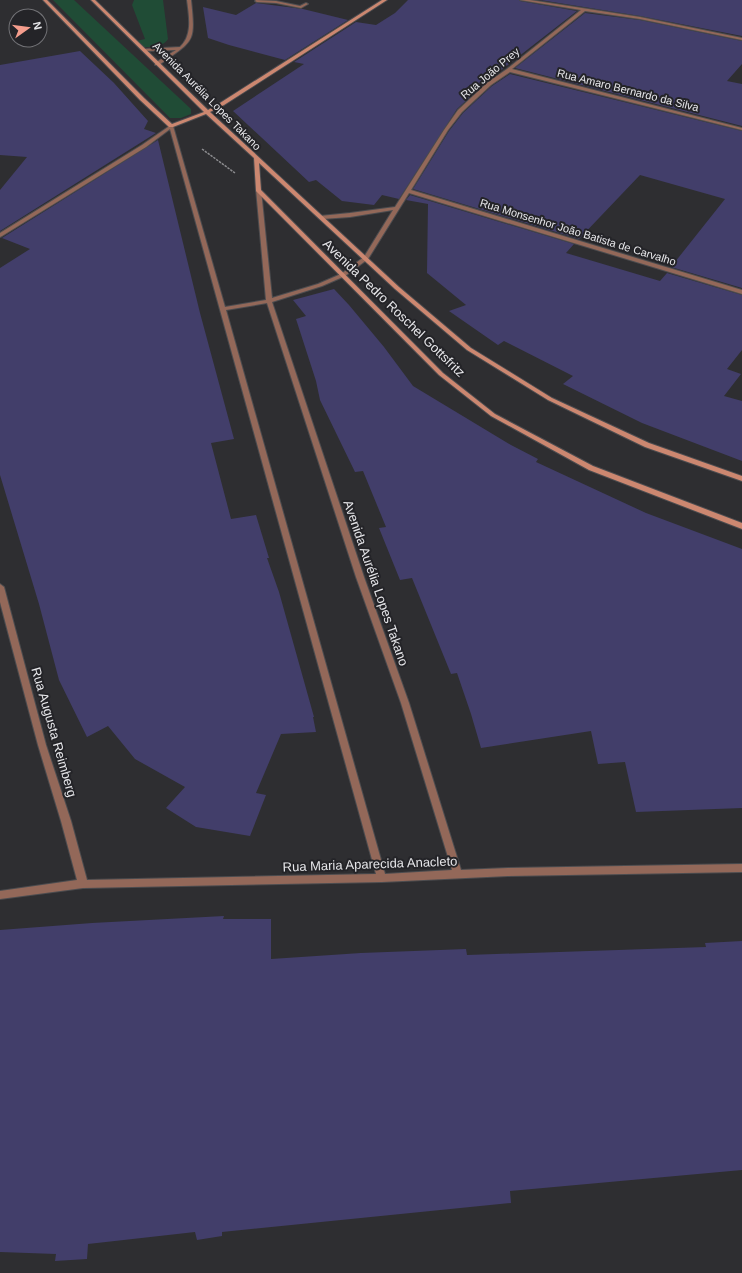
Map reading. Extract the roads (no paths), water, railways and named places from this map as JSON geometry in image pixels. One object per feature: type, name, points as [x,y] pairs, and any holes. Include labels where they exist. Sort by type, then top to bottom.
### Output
[{"type":"street","points":[[45,0],[142,99],[171,126],[382,878]]},
{"type":"street","name":"Avenida Aurélia Lopes Takano","points":[[93,0],[157,64],[256,157],[268,301],[360,577],[405,704],[458,874]]},
{"type":"street","points":[[157,64],[181,48],[188,40],[190,30],[189,0]]},
{"type":"street","points":[[0,235],[140,149],[171,126],[207,112],[385,0]]},
{"type":"street","points":[[522,0],[640,18],[742,39]]},
{"type":"street","points":[[258,1],[277,1],[301,7],[306,4]]},
{"type":"street","name":"Rua João Prey","points":[[268,301],[320,285],[343,275],[366,258],[446,130],[460,112],[489,84],[509,70],[585,9]]},
{"type":"street","points":[[144,50],[181,48]]},
{"type":"street","name":"Rua Amaro Bernardo da Silva","points":[[509,70],[742,129]]},
{"type":"street","name":"Avenida Pedro Roschel Gottsfritz","points":[[256,157],[398,288],[469,349],[550,399],[647,445],[742,480]]},
{"type":"street","name":"Avenida Pedro Roschel Gottsfritz","points":[[258,190],[441,374],[493,415],[591,468],[742,526]]},
{"type":"street","name":"Rua Monsenhor João Batista de Carvalho","points":[[409,191],[742,292]]},
{"type":"street","points":[[322,217],[362,214],[398,208]]},
{"type":"street","points":[[223,309],[268,301]]},
{"type":"street","name":"Rua Augusta Reimberg","points":[[0,587],[42,745],[66,821],[83,884]]},
{"type":"street","name":"Rua Maria Aparecida Anacleto","points":[[0,895],[83,884],[382,878],[458,874],[742,868]]}]
